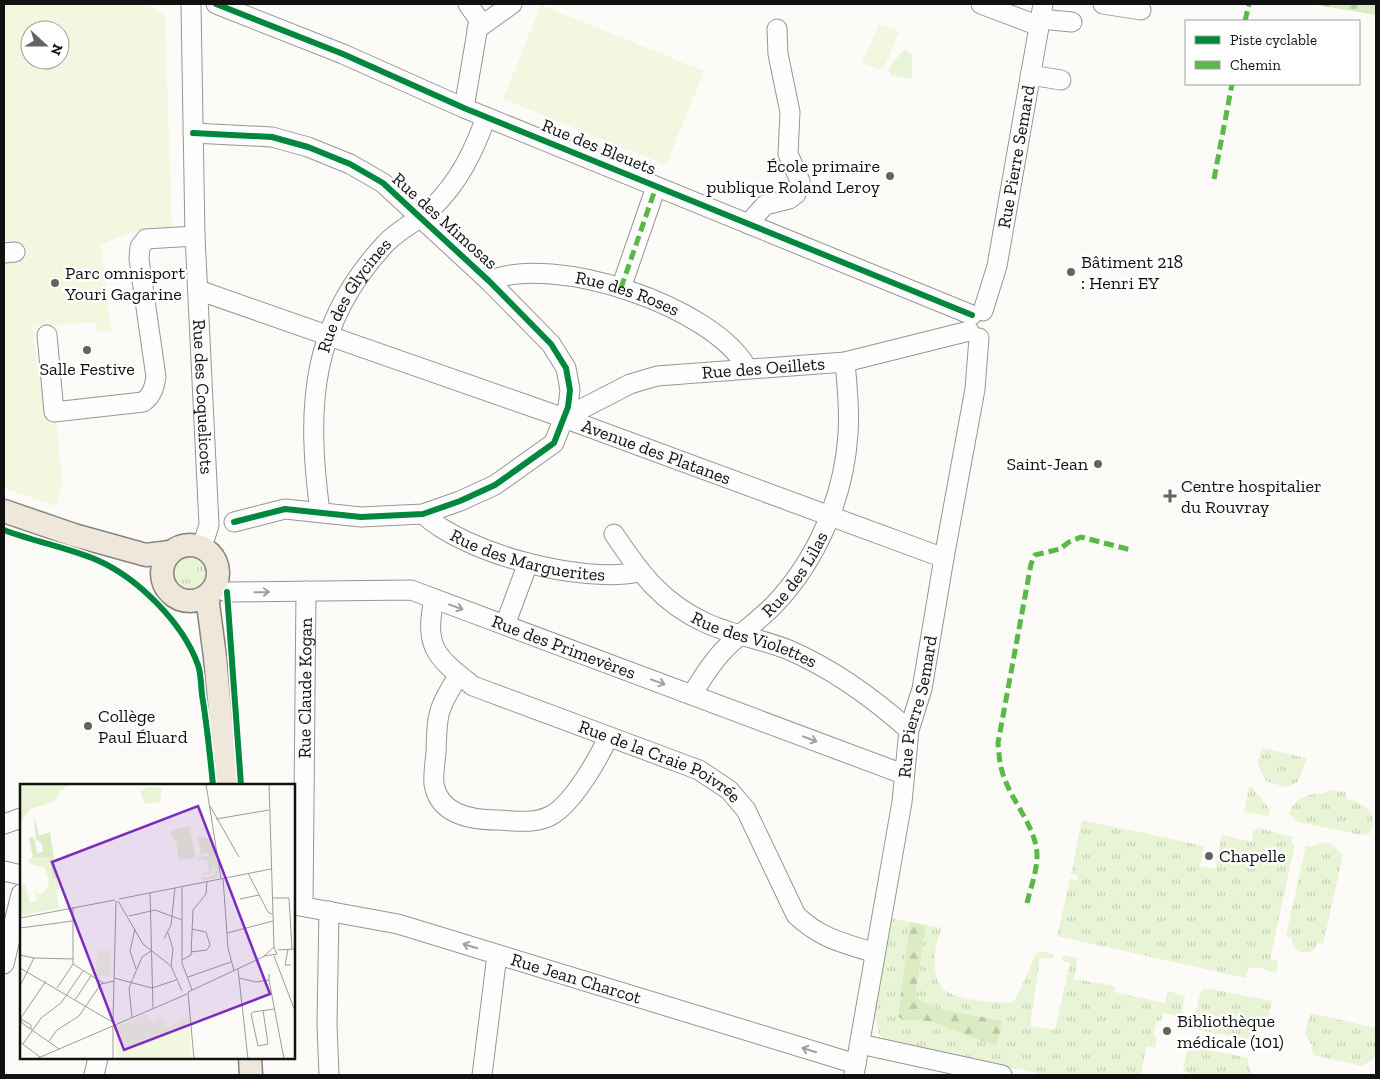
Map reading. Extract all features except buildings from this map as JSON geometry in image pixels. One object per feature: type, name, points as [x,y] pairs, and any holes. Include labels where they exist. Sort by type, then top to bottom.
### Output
[{"type":"main road","points":[[4,511],[74,535],[146,555],[170,552],[179,546],[190,544],[202,547],[215,559],[218,568],[208,604],[227,784]]},
{"type":"main road","points":[[74,535],[139,566],[164,585],[170,593],[188,601],[197,600],[211,590]]},
{"type":"main road","points":[[164,585],[162,567],[170,552]]},
{"type":"main road","points":[[188,601],[200,622],[215,657]]},
{"type":"main road","points":[[250,1059],[251,1075]]},
{"type":"street","name":"Rue des Coquelicots","points":[[192,4],[195,236],[209,525],[202,547]]},
{"type":"street","name":"Rue des Bleuets","points":[[216,4],[342,54],[464,108],[748,224],[976,324]]},
{"type":"street","points":[[464,108],[479,20],[468,4]]},
{"type":"street","points":[[477,29],[512,4]]},
{"type":"street","points":[[981,4],[1072,22]]},
{"type":"street","points":[[1102,4],[1141,10]]},
{"type":"street","name":"Rue Pierre Semard","points":[[855,1070],[902,802],[903,774],[909,730],[922,689],[944,558],[976,389],[976,324],[996,266],[1041,16]]},
{"type":"street","points":[[748,224],[764,205],[789,199],[796,194],[800,181],[788,154],[790,112],[778,54],[777,29]]},
{"type":"street","points":[[1030,75],[1061,80]]},
{"type":"street","name":"Rue des Glycines","points":[[320,512],[314,461],[313,424],[315,389],[327,335],[336,316],[368,265],[388,241],[408,223],[432,208],[462,172],[475,147],[486,117]]},
{"type":"street","name":"Rue des Mimosas","points":[[193,133],[272,137],[308,147],[350,164],[383,183],[421,216],[489,281],[551,344],[566,368],[570,390],[564,418],[554,443],[495,485],[460,501],[423,514],[361,518],[286,509],[234,522]]},
{"type":"street","points":[[621,288],[656,187]]},
{"type":"street","points":[[47,335],[54,412],[142,402],[149,398],[156,377],[140,248],[146,239],[195,236]]},
{"type":"street","name":"Rue des Roses","points":[[489,281],[504,274],[554,274],[590,279],[621,288],[683,315],[713,334],[741,358],[747,368]]},
{"type":"street","name":"Avenue des Platanes","points":[[198,290],[564,418],[830,514],[944,558]]},
{"type":"street","name":"Rue des Oeillets","points":[[564,418],[630,384],[657,376],[845,362],[976,324]]},
{"type":"street","name":"Rue des Lilas","points":[[692,695],[713,663],[730,643],[742,635],[773,605],[798,577],[816,547],[830,514],[844,464],[848,434],[848,396],[845,362]]},
{"type":"street","name":"Rue des Marguerites","points":[[423,514],[437,527],[472,544],[528,563],[602,575],[622,576],[639,572]]},
{"type":"street","name":"Rue des Violettes","points":[[614,534],[639,572],[662,595],[687,612],[706,623],[788,650],[815,662],[870,698],[909,730]]},
{"type":"street","points":[[505,625],[528,563]]},
{"type":"street","name":"Rue des Primevères","points":[[211,590],[227,592],[411,590],[903,774]]},
{"type":"street","name":"Rue Claude Kogan","points":[[298,906],[306,591]]},
{"type":"street","name":"Rue de la Craie Poivrée","points":[[434,599],[429,623],[433,647],[444,664],[473,686],[699,770],[729,790],[746,810],[796,915],[809,928],[827,938],[876,953]]},
{"type":"street","points":[[458,674],[441,703],[438,714],[434,784],[438,796],[447,807],[460,815],[473,820],[534,821],[552,815],[563,806],[598,761],[608,736]]},
{"type":"street","points":[[4,824],[20,818]]},
{"type":"street","points":[[4,871],[20,875]]},
{"type":"street","points":[[4,964],[20,898]]},
{"type":"street","name":"Rue Jean Charcot","points":[[298,906],[398,924],[497,954],[855,1070]]},
{"type":"street","points":[[329,911],[327,1024],[329,1075]]},
{"type":"street","points":[[482,1075],[497,954]]},
{"type":"street","points":[[860,1044],[1002,1075]]},
{"type":"street","points":[[94,1075],[98,1059]]},
{"type":"green space","name":"Parc omnisport Youri Gagarine","points":[[4,4],[144,4],[157,9],[165,17],[172,230],[133,231],[101,245],[111,331],[97,332],[96,322],[32,327],[45,418],[57,423],[62,486],[56,506],[4,488]]},
{"type":"green space","points":[[1311,4],[1376,4],[1376,15]]},
{"type":"green space","points":[[541,5],[704,71],[666,165],[503,99]]},
{"type":"green space","points":[[879,24],[899,32],[884,68],[880,70],[862,63]]},
{"type":"green space","points":[[905,49],[912,55],[912,78],[910,79],[891,75],[889,71],[893,62]]},
{"type":"green space","points":[[193,552],[200,555],[206,561],[209,572],[208,580],[200,589],[193,592],[185,592],[178,589],[170,580],[169,568],[172,561],[181,553]]},
{"type":"green space","points":[[1262,748],[1307,758],[1298,782],[1285,787],[1266,781],[1257,763]]},
{"type":"green space","points":[[1251,786],[1270,810],[1268,816],[1244,812],[1249,787]]},
{"type":"green space","points":[[1329,790],[1345,792],[1348,800],[1360,804],[1369,811],[1373,821],[1370,833],[1362,835],[1298,822],[1289,814],[1294,804],[1302,798],[1313,794],[1324,794]]},
{"type":"green space","points":[[1082,820],[1204,846],[1200,866],[1215,869],[1222,835],[1252,842],[1253,832],[1258,828],[1293,837],[1291,843],[1295,844],[1270,959],[1278,961],[1276,973],[1260,968],[1248,967],[1246,978],[1057,936],[1070,879],[1077,881],[1078,876],[1071,874]]},
{"type":"green space","points":[[1323,842],[1331,844],[1343,855],[1323,944],[1318,943],[1314,950],[1310,952],[1302,952],[1296,949],[1292,938],[1286,936],[1306,846],[1311,847]]},
{"type":"green space","points":[[890,918],[910,922],[898,1018],[903,1020],[929,1021],[996,1046],[1003,1021],[937,1008],[919,1000],[916,991],[926,925],[942,928],[935,950],[936,974],[942,988],[955,996],[987,1002],[1013,1002],[1021,989],[1035,955],[1040,951],[1053,954],[1052,959],[1040,958],[1030,1026],[1055,1030],[1070,963],[1062,961],[1063,955],[1078,958],[1074,979],[1115,986],[1114,992],[1165,1003],[1168,991],[1185,996],[1181,1017],[1163,1013],[1161,1021],[1157,1021],[1153,1036],[1157,1037],[1155,1048],[1147,1046],[1141,1075],[1046,1075],[884,1040],[879,1034],[874,1013]]},
{"type":"green space","points":[[910,922],[926,925],[916,991],[919,1000],[937,1008],[1003,1021],[996,1046],[929,1021],[903,1020],[898,1017]]},
{"type":"green space","points":[[1205,988],[1272,1001],[1266,1026],[1259,1030],[1251,1040],[1200,1030],[1194,1021],[1200,993]]},
{"type":"green space","points":[[1310,1013],[1376,1028],[1376,1057],[1362,1066],[1313,1055],[1312,1045],[1305,1034]]},
{"type":"green space","points":[[1195,1047],[1248,1058],[1248,1065],[1253,1075],[1198,1075],[1185,1072],[1183,1070],[1187,1052]]},
{"type":"marked path","points":[[1245,20],[1249,4]]},
{"type":"marked path","points":[[1214,179],[1232,85]]},
{"type":"marked path","points":[[621,288],[656,187]]},
{"type":"marked path","points":[[1027,903],[1036,867],[1036,846],[1034,837],[1003,775],[998,743],[1031,564],[1035,555],[1060,549],[1069,542],[1081,537],[1131,550]]},
{"type":"cycle path","points":[[216,4],[343,54],[464,108],[972,315]]},
{"type":"cycle path","points":[[193,133],[272,137],[308,147],[350,164],[383,183],[489,281],[551,344],[566,368],[570,390],[568,407],[554,443],[495,485],[460,501],[423,514],[361,517],[285,509],[234,522]]},
{"type":"cycle path","points":[[4,530],[97,560],[128,578],[143,590],[170,618],[182,633],[199,668],[213,784]]},
{"type":"cycle path","points":[[227,592],[241,784]]},
{"type":"place","name":"École primaire publique Roland Leroy","points":[[890,176]]},
{"type":"place","name":"Bâtiment 218 : Henri EY","points":[[1071,272]]},
{"type":"place","name":"Parc omnisport Youri Gagarine","points":[[55,283]]},
{"type":"place","name":"Salle Festive","points":[[87,350]]},
{"type":"place","name":"Saint-Jean","points":[[1098,464]]},
{"type":"place","name":"Centre hospitalier du Rouvray","points":[[1170,496]]},
{"type":"place","name":"Collège Paul Éluard","points":[[88,726]]},
{"type":"place","name":"Chapelle","points":[[1209,856]]},
{"type":"place","name":"Bibliothèque médicale (101)","points":[[1167,1031]]}]
